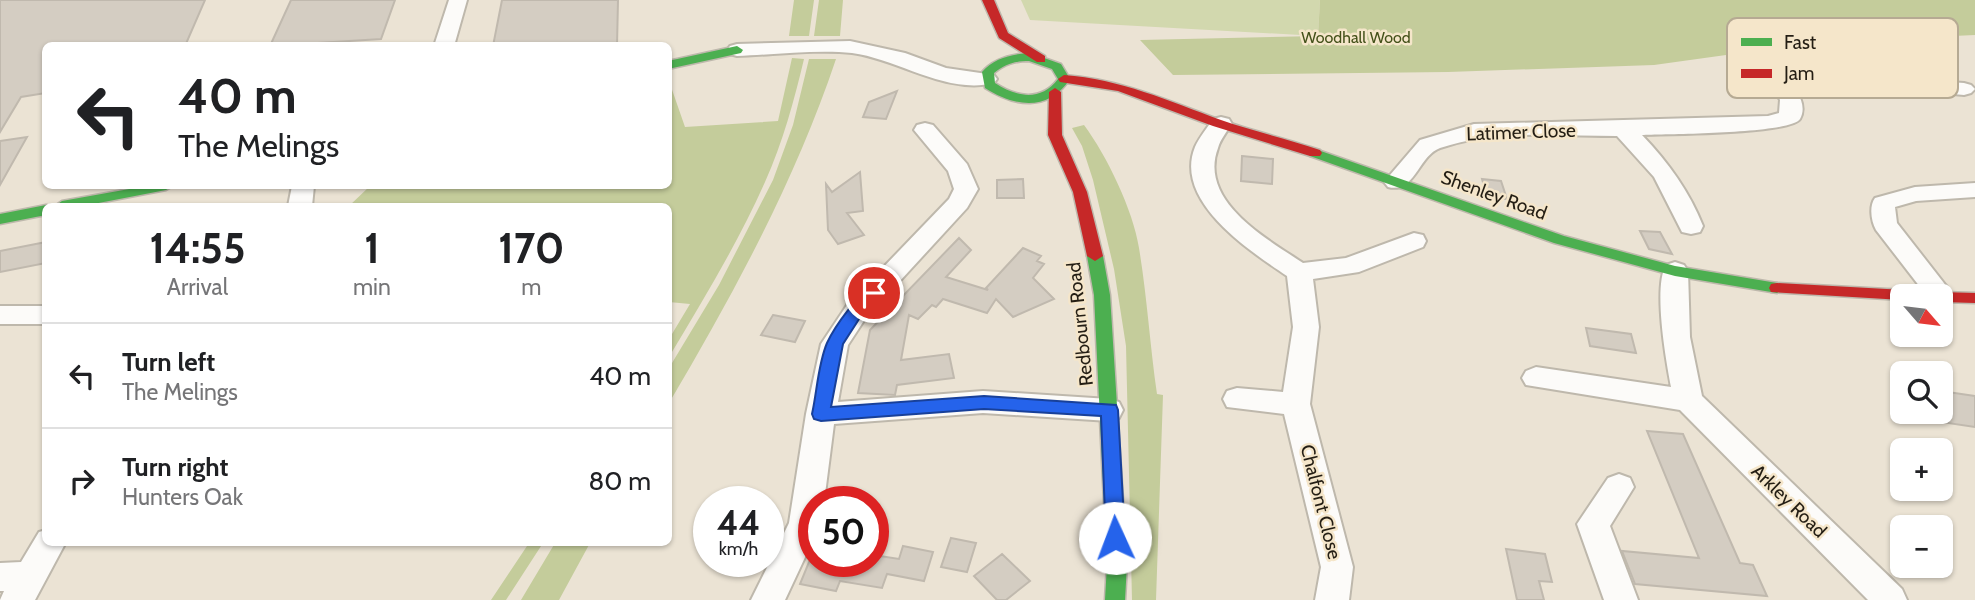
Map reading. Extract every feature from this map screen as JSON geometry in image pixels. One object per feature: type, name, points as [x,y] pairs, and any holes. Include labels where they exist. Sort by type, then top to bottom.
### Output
[{"type":"main road","points":[[988,0],[1003,35],[1057,67],[1059,85]]},
{"type":"main road","points":[[991,71],[1003,35]]},
{"type":"main road","points":[[672,64],[737,50]]},
{"type":"main road","points":[[991,71],[1019,57],[1041,59]]},
{"type":"main road","name":"Redbourn Road","points":[[991,71],[994,90],[1009,97],[1055,135],[1080,192],[1088,222],[1102,295],[1116,564],[1115,600]]},
{"type":"main road","name":"Shenley Road","points":[[1009,97],[1034,99],[1059,85],[1086,79],[1118,87],[1221,124],[1298,147],[1559,240],[1675,271],[1759,287],[1890,294]]},
{"type":"main road","name":"Redbourn Road","points":[[1055,135],[1059,85]]},
{"type":"main road","points":[[78,203],[150,189]]},
{"type":"main road","points":[[0,219],[42,211]]},
{"type":"main road","points":[[1953,297],[1975,298]]},
{"type":"street","points":[[445,42],[458,0]]},
{"type":"street","points":[[737,50],[850,47],[898,57],[940,73],[991,71]]},
{"type":"street","points":[[1958,81],[1970,95]]},
{"type":"street","name":"Latimer Close","points":[[1396,182],[1428,145],[1464,133],[1769,123],[1790,117],[1790,98]]},
{"type":"street","points":[[1221,124],[1210,136],[1203,159],[1207,190],[1242,234],[1299,272],[1350,266],[1414,241]]},
{"type":"street","points":[[1623,129],[1647,150],[1680,197],[1691,226]]},
{"type":"street","points":[[768,600],[805,523],[821,414],[835,344],[856,312],[959,203],[966,189],[960,169],[937,136]]},
{"type":"street","points":[[1932,284],[1885,224],[1883,203],[1915,194],[1975,190]]},
{"type":"street","points":[[1536,378],[1644,392],[1689,401],[1678,359],[1673,297],[1675,271]]},
{"type":"street","name":"Chalfont Close","points":[[1299,272],[1306,327],[1296,404],[1337,567],[1332,600]]},
{"type":"street","points":[[0,315],[42,315]]},
{"type":"street","points":[[1237,399],[1296,404]]},
{"type":"street","name":"Arkley Road","points":[[1689,401],[1890,600]]},
{"type":"street","points":[[821,414],[984,402],[1109,410]]},
{"type":"street","points":[[1619,487],[1593,524],[1621,600]]},
{"type":"street","points":[[15,584],[47,546]]},
{"type":"green space","points":[[794,0],[814,0],[809,36],[789,36]]},
{"type":"green space","points":[[819,0],[843,0],[840,36],[814,36]]},
{"type":"green space","points":[[1021,0],[1320,0],[1318,36],[1030,20]]},
{"type":"green space","name":"Woodhall Wood","points":[[1320,0],[1975,0],[1975,35],[1958,36],[1958,18],[1727,18],[1727,55],[1654,65],[1448,72],[1173,75],[1140,40],[1318,36]]},
{"type":"green space","points":[[792,58],[804,59],[788,121],[755,205],[672,352],[672,334],[690,304],[672,302],[672,203],[352,203],[367,189],[672,189],[672,90],[685,127],[778,121]]},
{"type":"green space","points":[[809,59],[836,59],[802,149],[762,235],[672,398],[672,363],[719,285],[773,180],[793,125]]},
{"type":"green space","points":[[1084,125],[1118,184],[1136,233],[1157,394],[1163,395],[1156,600],[1132,600],[1126,346],[1114,269],[1093,180],[1082,146],[1072,128]]},
{"type":"green space","points":[[527,546],[541,546],[506,600],[491,600]]},
{"type":"green space","points":[[553,546],[588,546],[559,600],[521,600]]},
{"type":"building","points":[[0,0],[205,0],[187,42],[42,42],[42,94],[21,97],[0,132]]},
{"type":"building","points":[[291,0],[395,0],[381,39],[272,42]]},
{"type":"building","points":[[502,0],[618,0],[617,42],[494,42]]},
{"type":"building","points":[[897,91],[886,119],[863,117],[869,102]]},
{"type":"building","points":[[27,137],[0,185],[0,141]]},
{"type":"building","points":[[1242,156],[1273,159],[1272,184],[1241,181]]},
{"type":"building","points":[[860,172],[863,211],[847,213],[864,235],[838,244],[828,230],[826,184],[832,192]]},
{"type":"building","points":[[1023,179],[1024,198],[997,198],[997,180]]},
{"type":"building","points":[[1482,179],[1501,181],[1507,199],[1487,197]]},
{"type":"building","points":[[1640,231],[1660,232],[1672,254],[1649,249]]},
{"type":"building","points":[[959,238],[971,250],[946,277],[988,290],[986,288],[1023,248],[1041,256],[1037,261],[1044,264],[1033,278],[1054,299],[1013,317],[996,299],[987,313],[943,299],[936,307],[932,305],[918,319],[909,315],[901,360],[949,354],[954,378],[897,385],[895,395],[858,393],[870,330]]},
{"type":"building","points":[[42,243],[42,264],[0,272],[0,251]]},
{"type":"building","points":[[773,315],[805,321],[795,342],[761,335]]},
{"type":"building","points":[[1586,328],[1631,334],[1636,353],[1590,346]]},
{"type":"building","points":[[1953,393],[1975,396],[1975,427],[1953,424]]},
{"type":"building","points":[[1647,431],[1683,434],[1740,563],[1753,565],[1767,596],[1635,584],[1622,551],[1699,558]]},
{"type":"building","points":[[951,538],[976,543],[967,572],[941,567]]},
{"type":"building","points":[[903,546],[933,552],[924,581],[889,574],[889,557],[899,559]]},
{"type":"building","points":[[1506,549],[1545,554],[1552,582],[1539,581],[1544,600],[1517,600]]},
{"type":"building","points":[[1002,554],[1030,581],[1006,600],[997,600],[974,576]]},
{"type":"building","points":[[803,577],[886,577],[882,588],[840,581],[836,591],[800,584]]},
{"type":"traffic: fast","points":[[672,64],[737,50]]},
{"type":"traffic: fast","points":[[1030,57],[1057,67],[1064,79],[1049,95],[1019,98],[989,85],[988,72],[997,65],[1012,59],[1030,57]]},
{"type":"traffic: fast","points":[[1315,153],[1559,240],[1675,271],[1777,288]]},
{"type":"traffic: fast","points":[[78,203],[150,189]]},
{"type":"traffic: fast","points":[[0,219],[42,211]]},
{"type":"traffic: fast","points":[[1095,256],[1102,295],[1117,564],[1115,600]]},
{"type":"traffic: jam","points":[[988,0],[1003,35],[1041,59]]},
{"type":"traffic: jam","points":[[1064,79],[1123,88],[1218,123],[1315,153]]},
{"type":"traffic: jam","points":[[1055,92],[1055,135],[1080,192],[1095,256]]},
{"type":"traffic: jam","points":[[1777,288],[1890,294]]},
{"type":"traffic: jam","points":[[1953,297],[1975,298]]},
{"type":"route","points":[[874,293],[856,312],[835,344],[821,414],[984,402],[1109,410],[1115,538]]}]
